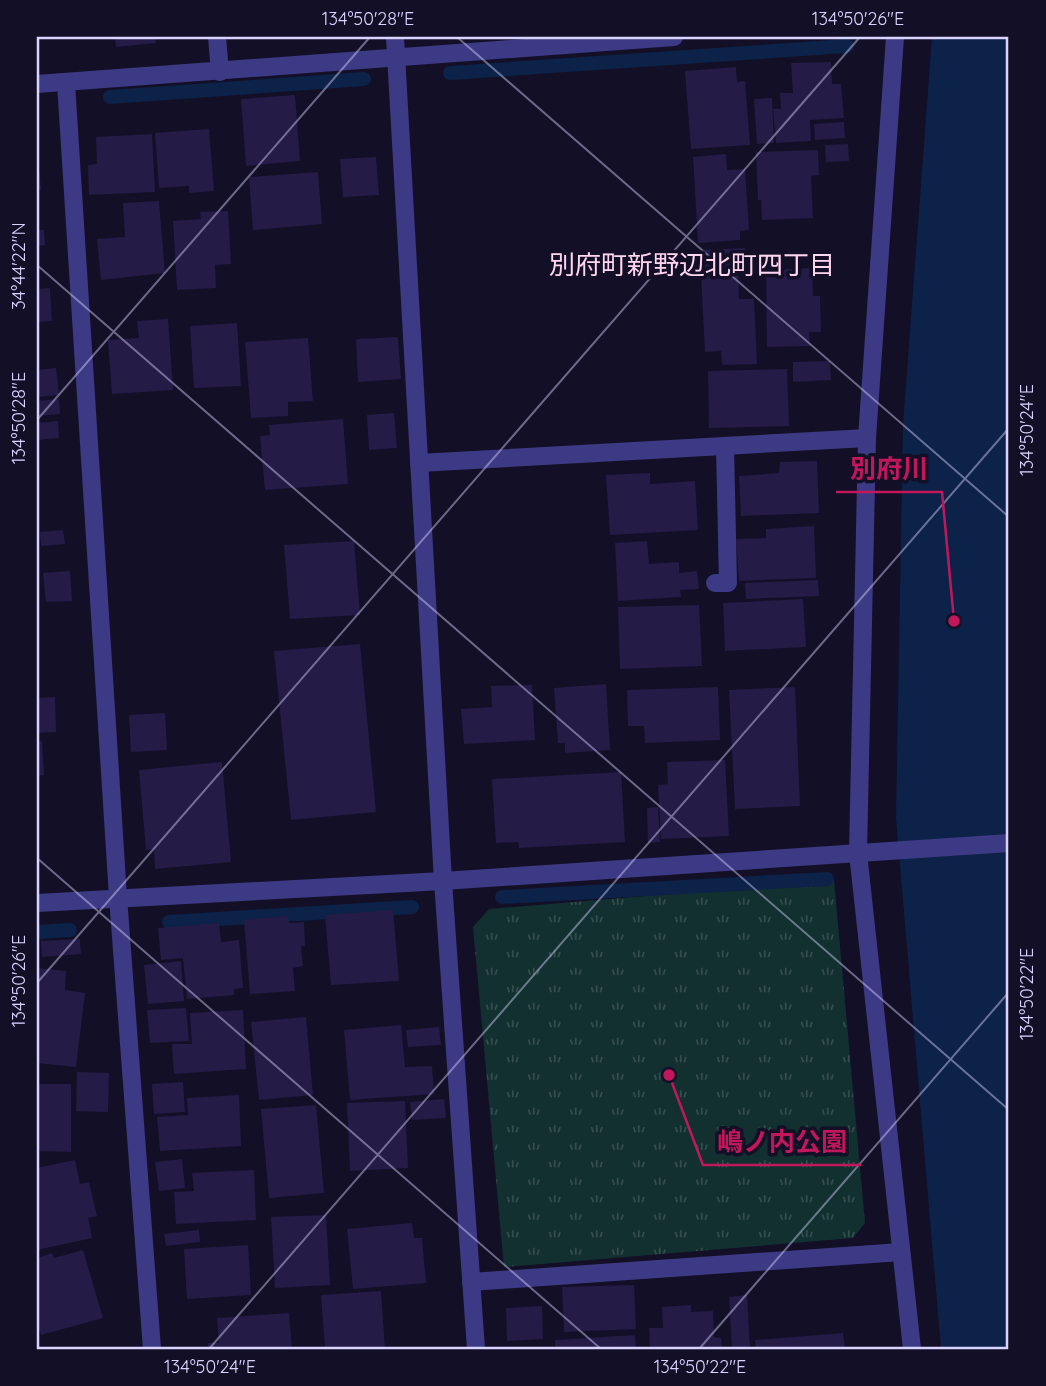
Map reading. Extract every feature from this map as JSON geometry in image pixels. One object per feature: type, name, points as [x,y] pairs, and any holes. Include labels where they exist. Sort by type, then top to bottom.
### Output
[{"type":"street","points":[[217,37],[220,72]]},
{"type":"street","points":[[395,37],[443,881],[476,1349]]},
{"type":"street","points":[[37,84],[674,37]]},
{"type":"street","points":[[895,37],[867,438],[858,853],[912,1349]]},
{"type":"street","points":[[66,83],[118,897],[152,1349]]},
{"type":"street","points":[[419,463],[867,438]]},
{"type":"street","points":[[715,583],[728,583],[725,446]]},
{"type":"street","points":[[37,903],[443,881],[1009,843]]},
{"type":"street","points":[[471,1282],[901,1252]]},
{"type":"green space","points":[[834,880],[865,1223],[853,1238],[504,1267],[473,927],[489,909]]},
{"type":"water","points":[[932,37],[1009,37],[1009,1349],[941,1349],[896,818],[903,425]]},
{"type":"building","points":[[115,37],[155,37],[156,43],[116,47]]},
{"type":"building","points":[[831,62],[832,84],[841,84],[844,118],[810,120],[811,141],[776,143],[773,109],[781,109],[780,93],[793,93],[791,63]]},
{"type":"building","points":[[736,67],[737,82],[745,81],[750,145],[691,149],[685,71]]},
{"type":"building","points":[[295,95],[300,161],[246,166],[241,99]]},
{"type":"building","points":[[772,98],[774,143],[757,144],[754,99]]},
{"type":"building","points":[[844,122],[845,138],[815,140],[814,124]]},
{"type":"building","points":[[209,129],[214,191],[189,193],[189,186],[159,188],[155,133]]},
{"type":"building","points":[[152,134],[155,192],[89,195],[88,165],[97,164],[96,137]]},
{"type":"building","points":[[848,144],[849,161],[826,162],[825,145]]},
{"type":"building","points":[[818,150],[819,175],[811,176],[813,218],[762,220],[761,200],[758,200],[756,152]]},
{"type":"building","points":[[726,154],[727,170],[745,169],[749,230],[740,231],[740,240],[698,243],[693,157]]},
{"type":"building","points":[[376,157],[379,195],[343,197],[340,159]]},
{"type":"building","points":[[39,168],[41,190],[37,191],[37,169]]},
{"type":"building","points":[[318,172],[322,224],[253,230],[249,177]]},
{"type":"building","points":[[159,201],[165,273],[101,280],[97,239],[125,237],[123,203]]},
{"type":"building","points":[[228,211],[231,264],[215,265],[216,288],[177,290],[173,221],[201,219],[200,212]]},
{"type":"building","points":[[37,230],[44,230],[45,245],[37,246]]},
{"type":"building","points":[[745,248],[746,270],[702,271],[701,250]]},
{"type":"building","points":[[812,268],[813,296],[820,296],[821,332],[809,332],[810,346],[767,347],[766,270]]},
{"type":"building","points":[[738,273],[739,299],[754,299],[757,364],[722,365],[721,351],[705,352],[701,275]]},
{"type":"building","points":[[50,288],[52,321],[37,322],[37,289]]},
{"type":"building","points":[[168,319],[173,390],[112,394],[108,340],[139,338],[137,321]]},
{"type":"building","points":[[237,323],[241,386],[194,388],[190,326]]},
{"type":"building","points":[[398,337],[401,379],[358,382],[356,339]]},
{"type":"building","points":[[308,338],[313,401],[288,402],[288,416],[251,418],[245,342]]},
{"type":"building","points":[[830,361],[831,380],[793,382],[793,362]]},
{"type":"building","points":[[56,368],[59,395],[37,397],[37,370]]},
{"type":"building","points":[[787,369],[789,426],[709,428],[708,371]]},
{"type":"building","points":[[59,399],[60,414],[37,416],[37,401]]},
{"type":"building","points":[[394,413],[397,448],[369,450],[367,415]]},
{"type":"building","points":[[343,419],[348,484],[265,490],[260,436],[270,435],[269,425]]},
{"type":"building","points":[[58,421],[59,438],[37,440],[37,423]]},
{"type":"building","points":[[817,461],[819,513],[741,516],[739,476],[779,473],[780,462]]},
{"type":"building","points":[[650,473],[650,484],[695,481],[698,530],[610,535],[606,475]]},
{"type":"building","points":[[814,526],[816,578],[739,581],[736,539],[766,538],[766,529]]},
{"type":"building","points":[[63,530],[65,544],[41,546],[40,532]]},
{"type":"building","points":[[354,541],[360,615],[290,619],[284,545]]},
{"type":"building","points":[[647,541],[649,564],[679,562],[679,573],[697,571],[699,589],[680,590],[681,597],[618,601],[615,543]]},
{"type":"building","points":[[70,571],[72,601],[46,602],[43,573]]},
{"type":"building","points":[[818,580],[819,596],[746,599],[745,583]]},
{"type":"building","points":[[803,599],[806,647],[725,651],[723,603]]},
{"type":"building","points":[[699,605],[702,666],[620,669],[618,607]]},
{"type":"building","points":[[360,644],[376,812],[291,820],[274,651]]},
{"type":"building","points":[[606,684],[610,750],[565,753],[565,743],[558,743],[554,688]]},
{"type":"building","points":[[532,685],[535,740],[464,744],[461,709],[492,707],[491,686]]},
{"type":"building","points":[[718,687],[720,740],[645,743],[644,726],[628,726],[627,690]]},
{"type":"building","points":[[795,687],[800,806],[735,809],[729,690]]},
{"type":"building","points":[[55,697],[56,732],[37,733],[37,698]]},
{"type":"building","points":[[165,713],[167,750],[131,752],[129,715]]},
{"type":"building","points":[[42,741],[44,775],[37,776],[37,742]]},
{"type":"building","points":[[725,760],[729,836],[661,839],[658,785],[668,784],[667,762]]},
{"type":"building","points":[[222,762],[231,862],[155,869],[154,849],[146,850],[139,770]]},
{"type":"building","points":[[621,772],[625,842],[519,848],[518,842],[496,843],[492,779]]},
{"type":"building","points":[[658,807],[660,842],[648,843],[647,808]]},
{"type":"building","points":[[393,910],[399,981],[331,985],[325,915]]},
{"type":"building","points":[[288,916],[289,923],[304,922],[305,946],[301,946],[303,966],[293,968],[295,991],[250,994],[244,920]]},
{"type":"building","points":[[219,923],[221,942],[239,940],[243,988],[234,989],[234,995],[187,999],[183,958],[161,960],[158,928]]},
{"type":"building","points":[[80,939],[81,954],[42,957],[41,941]]},
{"type":"building","points":[[181,961],[184,1001],[148,1004],[144,965]]},
{"type":"building","points":[[37,968],[66,971],[65,990],[85,993],[76,1067],[37,1063]]},
{"type":"building","points":[[186,1008],[189,1041],[150,1043],[147,1010]]},
{"type":"building","points":[[243,1010],[246,1069],[174,1074],[172,1044],[192,1044],[190,1013]]},
{"type":"building","points":[[306,1017],[313,1095],[259,1100],[251,1022]]},
{"type":"building","points":[[401,1025],[405,1067],[432,1066],[434,1094],[350,1100],[344,1030]]},
{"type":"building","points":[[439,1027],[441,1045],[408,1047],[406,1030]]},
{"type":"building","points":[[77,1072],[109,1073],[108,1112],[76,1111]]},
{"type":"building","points":[[183,1082],[185,1112],[154,1114],[152,1084]]},
{"type":"building","points":[[37,1084],[71,1084],[71,1152],[37,1151]]},
{"type":"building","points":[[239,1095],[241,1146],[160,1151],[157,1117],[188,1115],[187,1098]]},
{"type":"building","points":[[444,1099],[446,1118],[412,1120],[410,1102]]},
{"type":"building","points":[[405,1101],[408,1168],[350,1171],[347,1103]]},
{"type":"building","points":[[316,1105],[324,1193],[269,1198],[261,1109]]},
{"type":"building","points":[[182,1159],[185,1188],[159,1191],[155,1162]]},
{"type":"building","points":[[75,1160],[80,1184],[89,1182],[97,1216],[88,1218],[92,1238],[37,1250],[37,1168]]},
{"type":"building","points":[[254,1170],[256,1220],[176,1224],[174,1192],[194,1191],[192,1173]]},
{"type":"building","points":[[326,1215],[330,1285],[275,1288],[271,1217]]},
{"type":"building","points":[[412,1223],[414,1238],[422,1238],[426,1283],[353,1289],[347,1229]]},
{"type":"building","points":[[199,1230],[200,1242],[166,1246],[164,1234]]},
{"type":"building","points":[[248,1245],[251,1295],[187,1299],[184,1249]]},
{"type":"building","points":[[83,1250],[103,1318],[41,1335],[37,1321],[37,1258],[52,1253],[54,1258]]},
{"type":"building","points":[[634,1285],[636,1329],[564,1332],[562,1287]]},
{"type":"building","points":[[381,1291],[385,1349],[325,1349],[321,1295]]},
{"type":"building","points":[[747,1295],[750,1349],[732,1349],[729,1297]]},
{"type":"building","points":[[691,1305],[691,1312],[713,1311],[714,1337],[721,1338],[722,1349],[650,1349],[649,1328],[663,1328],[662,1307]]},
{"type":"building","points":[[542,1306],[543,1339],[507,1341],[506,1308]]},
{"type":"building","points":[[289,1313],[292,1349],[208,1349],[208,1343],[219,1343],[217,1318]]},
{"type":"building","points":[[843,1333],[845,1349],[756,1349],[755,1340]]},
{"type":"building","points":[[635,1335],[636,1349],[555,1349],[555,1340]]},
{"type":"waterway","points":[[450,73],[847,46]]},
{"type":"waterway","points":[[110,97],[364,79]]},
{"type":"waterway","points":[[502,897],[827,879]]},
{"type":"waterway","points":[[169,922],[412,907]]},
{"type":"waterway","points":[[37,932],[70,930]]},
{"type":"place","name":"別府川","points":[[954,621]]},
{"type":"place","name":"嶋ノ内公園","points":[[669,1075]]},
{"type":"district","name":"別府町新野辺北町四丁目","points":[[692,265]]}]
